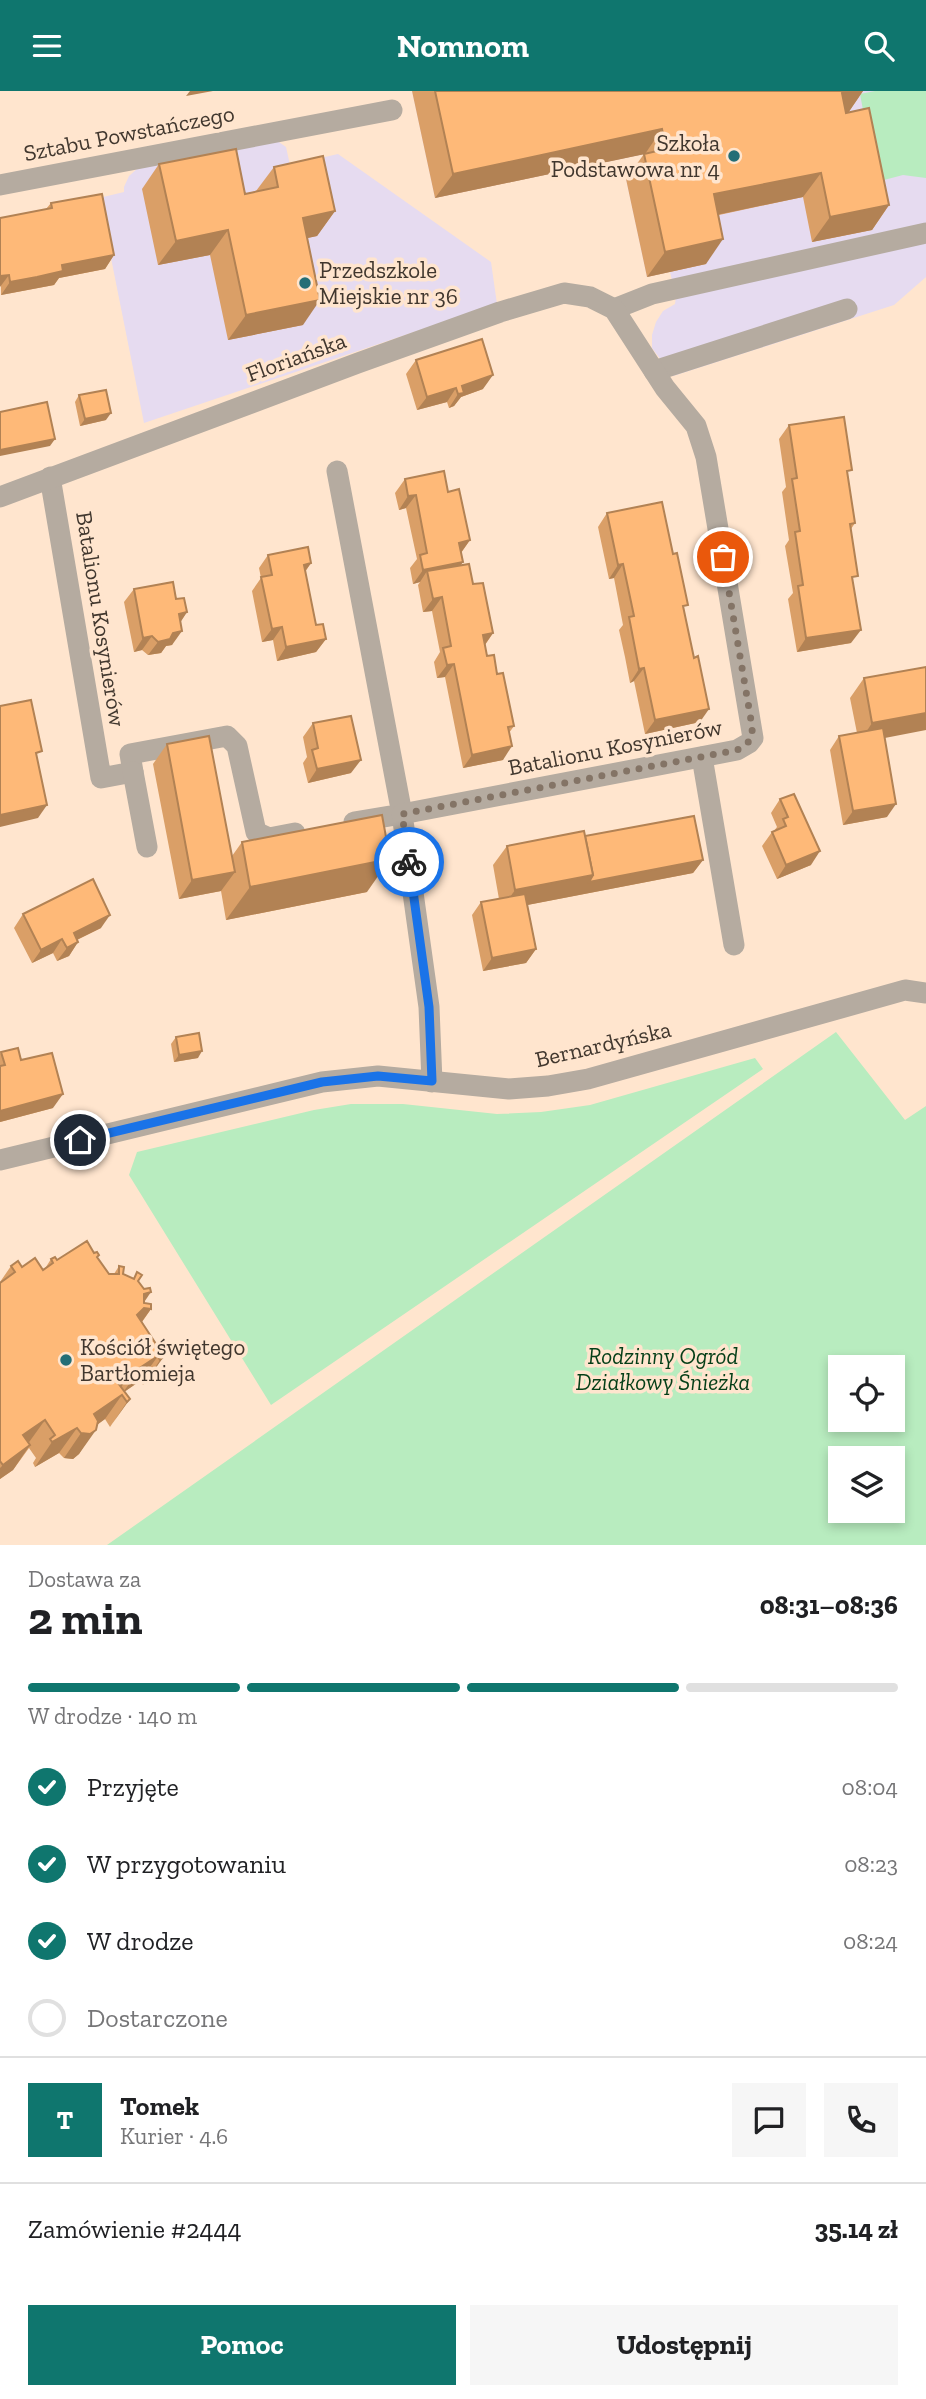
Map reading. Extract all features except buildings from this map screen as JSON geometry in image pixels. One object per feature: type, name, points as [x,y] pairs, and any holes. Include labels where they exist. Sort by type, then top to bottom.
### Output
[{"type":"street","name":"Sztabu Powstańczego","points":[[0,185],[392,110]]},
{"type":"street","points":[[614,309],[652,293],[926,233]]},
{"type":"street","name":"Floriańska","points":[[0,497],[331,373],[526,304],[564,293],[590,297],[614,309]]},
{"type":"street","name":"Batalionu Kosynierów","points":[[335,826],[737,750],[752,738],[706,457],[696,426],[665,388],[614,309]]},
{"type":"street","points":[[654,371],[848,309]]},
{"type":"street","points":[[337,471],[402,814],[429,1007],[432,1081]]},
{"type":"street","name":"Batalionu Kosynierów","points":[[50,477],[101,778],[133,772],[130,754],[227,736],[237,746],[256,832],[269,838],[309,831]]},
{"type":"street","points":[[702,757],[734,945]]},
{"type":"street","points":[[133,772],[147,846]]},
{"type":"street","name":"Bernardyńska","points":[[0,1160],[322,1082],[378,1076],[509,1089],[588,1079],[868,999],[905,990],[926,993]]},
{"type":"shaded area","points":[[412,91],[926,91],[926,277],[894,305],[673,376],[652,348],[652,335],[656,322],[663,311],[675,304],[676,297],[670,272],[647,277],[626,179],[645,154],[435,198]]},
{"type":"shaded area","name":"Przedszkole Miejskie nr 36","points":[[276,140],[286,147],[290,165],[338,154],[491,262],[497,304],[144,423],[99,198],[124,192],[129,176],[138,168]]},
{"type":"green space","points":[[875,91],[926,91],[926,178],[903,175],[884,180],[875,174],[860,94]]},
{"type":"green space","name":"Rodzinny Ogród Działkowy Śnieżka","points":[[836,1032],[905,1120],[926,1106],[926,1545],[107,1545]]},
{"type":"green space","points":[[755,1058],[763,1069],[271,1405],[129,1175],[137,1152],[314,1110],[351,1104],[403,1104],[497,1114],[541,1112],[590,1105]]},
{"type":"way so far","points":[[409,862],[402,814],[737,750],[749,743],[752,726],[723,557]]},
{"type":"place","name":"Szkoła Podstawowa nr 4","points":[[734,156]]},
{"type":"place","name":"Przedszkole Miejskie nr 36","points":[[305,283]]},
{"type":"place","name":"Kościół świętego Bartłomieja","points":[[66,1360]]},
{"type":"route","points":[[80,1140],[322,1082],[378,1076],[432,1081],[429,1007],[409,862]]}]
